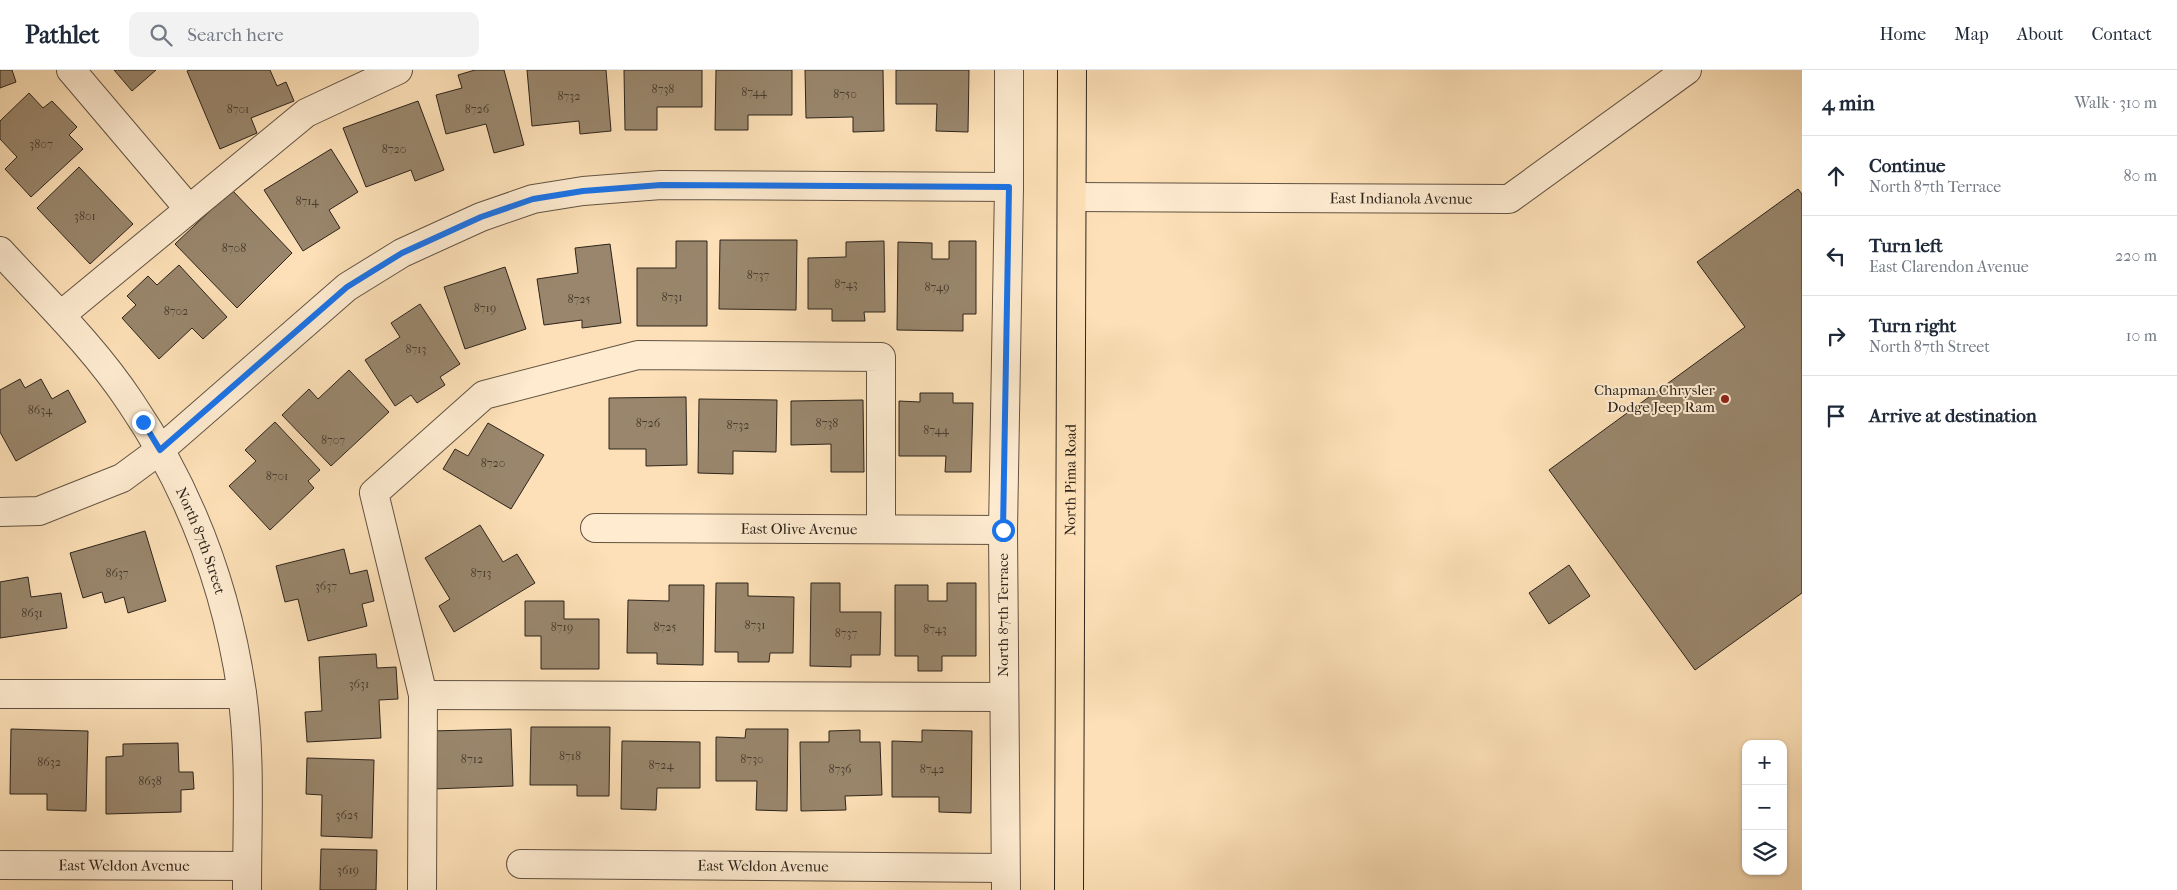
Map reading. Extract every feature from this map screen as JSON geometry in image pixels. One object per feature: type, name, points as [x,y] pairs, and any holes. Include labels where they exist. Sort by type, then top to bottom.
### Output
[{"type":"main road","name":"North Pima Road","points":[[1069,890],[1072,70]]},
{"type":"street","points":[[71,70],[189,209]]},
{"type":"street","points":[[61,315],[306,113],[398,70]]},
{"type":"street","name":"North 87th Terrace","points":[[1006,879],[1003,530],[1009,187],[1009,70]]},
{"type":"street","name":"East Indianola Avenue","points":[[1072,197],[1509,200],[1687,70]]},
{"type":"street","points":[[0,512],[39,511],[122,478],[160,450],[347,287],[402,253],[481,217],[533,199],[583,191],[661,185],[1009,187]]},
{"type":"street","name":"North 87th Street","points":[[1,252],[61,315],[130,401],[181,489],[207,548],[228,619],[242,694],[246,744],[247,878]]},
{"type":"street","points":[[422,890],[423,695],[374,493],[484,395],[638,355],[881,357],[881,529]]},
{"type":"street","name":"East Olive Avenue","points":[[595,528],[1003,530]]},
{"type":"street","points":[[0,694],[242,694]]},
{"type":"street","points":[[423,695],[1004,697]]},
{"type":"street","name":"East Weldon Avenue","points":[[0,864],[247,878]]},
{"type":"street","name":"East Weldon Avenue","points":[[521,864],[1006,879]]},
{"type":"building","points":[[0,70],[12,70],[16,82],[0,88]]},
{"type":"building","points":[[114,70],[156,70],[132,91]]},
{"type":"building","points":[[270,70],[277,86],[286,82],[294,101],[251,118],[257,133],[220,149],[187,71]]},
{"type":"building","points":[[475,70],[504,70],[524,145],[494,153],[486,124],[446,134],[436,95],[462,88],[458,75]]},
{"type":"building","points":[[527,70],[606,70],[611,131],[580,134],[579,121],[532,126]]},
{"type":"building","points":[[624,70],[702,70],[702,107],[657,107],[657,130],[625,130]]},
{"type":"building","points":[[716,70],[792,70],[792,115],[748,115],[748,130],[715,130]]},
{"type":"building","points":[[805,70],[883,70],[884,131],[853,132],[853,117],[806,118]]},
{"type":"building","points":[[896,70],[969,70],[968,132],[936,131],[937,104],[896,104]]},
{"type":"building","points":[[29,93],[43,108],[52,101],[77,127],[69,135],[83,149],[31,197],[5,169],[17,157],[0,139],[0,121]]},
{"type":"building","points":[[418,101],[444,170],[415,181],[411,170],[366,187],[343,128]]},
{"type":"building","points":[[331,149],[358,192],[329,210],[340,228],[303,251],[264,190]]},
{"type":"building","points":[[79,167],[133,224],[90,264],[37,208]]},
{"type":"building","name":"Chapman Chrysler Dodge Jeep Ram","points":[[1798,189],[1802,194],[1802,593],[1695,670],[1549,470],[1745,327],[1697,262]]},
{"type":"building","points":[[232,190],[292,253],[237,308],[175,244]]},
{"type":"building","points":[[720,240],[797,240],[796,310],[719,309]]},
{"type":"building","points":[[676,241],[707,241],[707,326],[637,326],[637,268],[676,268]]},
{"type":"building","points":[[884,241],[885,312],[864,312],[865,321],[832,321],[832,309],[808,309],[808,258],[846,257],[846,242]]},
{"type":"building","points":[[949,241],[976,241],[976,314],[963,314],[963,331],[897,330],[898,242],[932,243],[932,259],[949,259]]},
{"type":"building","points":[[610,244],[621,323],[582,328],[582,320],[544,325],[537,279],[578,273],[575,248]]},
{"type":"building","points":[[179,265],[227,317],[203,339],[192,328],[159,359],[122,318],[136,305],[127,296],[148,276],[157,285]]},
{"type":"building","points":[[505,267],[526,329],[465,349],[444,287]]},
{"type":"building","points":[[420,304],[460,364],[440,377],[445,385],[417,403],[411,395],[395,406],[365,360],[400,337],[391,323]]},
{"type":"building","points":[[349,370],[389,412],[331,466],[282,415],[309,389],[318,399]]},
{"type":"building","points":[[20,379],[25,388],[41,379],[52,399],[68,390],[86,422],[16,461],[0,432],[0,390]]},
{"type":"building","points":[[920,393],[953,393],[953,403],[973,403],[971,472],[945,472],[946,456],[899,456],[899,401],[920,402]]},
{"type":"building","points":[[686,397],[687,465],[646,466],[646,449],[609,449],[609,398]]},
{"type":"building","points":[[699,399],[777,400],[776,452],[733,451],[733,474],[698,473]]},
{"type":"building","points":[[863,400],[864,472],[831,472],[831,444],[791,445],[791,401]]},
{"type":"building","points":[[275,422],[320,470],[308,481],[314,488],[270,530],[229,486],[256,461],[245,450]]},
{"type":"building","points":[[488,423],[544,455],[511,509],[443,469],[455,449],[468,456]]},
{"type":"building","points":[[480,525],[503,562],[517,554],[535,583],[454,632],[439,606],[450,599],[425,558]]},
{"type":"building","points":[[145,531],[166,601],[128,613],[124,597],[105,603],[102,592],[83,598],[70,553]]},
{"type":"building","points":[[344,549],[350,574],[367,570],[374,601],[362,604],[367,626],[308,641],[298,599],[285,602],[276,566]]},
{"type":"building","points":[[1569,565],[1590,596],[1549,624],[1529,593]]},
{"type":"building","points":[[28,577],[31,597],[61,593],[67,628],[0,638],[0,582]]},
{"type":"building","points":[[716,583],[748,583],[748,596],[794,597],[793,653],[770,653],[769,662],[738,662],[738,652],[715,652]]},
{"type":"building","points":[[811,583],[840,583],[840,612],[881,612],[880,655],[851,655],[851,667],[810,666]]},
{"type":"building","points":[[947,583],[976,583],[976,656],[942,656],[942,671],[918,671],[918,656],[895,656],[895,585],[928,585],[928,601],[947,601]]},
{"type":"building","points":[[669,585],[704,585],[703,665],[657,664],[657,653],[627,653],[628,600],[669,601]]},
{"type":"building","points":[[525,601],[564,601],[564,619],[599,619],[599,669],[541,669],[541,636],[525,636]]},
{"type":"building","points":[[376,654],[377,668],[396,667],[398,699],[379,700],[381,738],[307,742],[305,712],[322,711],[319,657]]},
{"type":"building","points":[[531,727],[610,727],[609,796],[577,796],[577,785],[530,785]]},
{"type":"building","points":[[11,729],[88,731],[86,811],[47,810],[47,794],[10,794]]},
{"type":"building","points":[[511,729],[513,786],[433,789],[431,731]]},
{"type":"building","points":[[746,729],[788,729],[787,811],[756,810],[757,781],[716,781],[716,737],[745,738]]},
{"type":"building","points":[[860,730],[860,742],[880,742],[882,795],[845,796],[846,810],[801,811],[800,742],[829,742],[829,731]]},
{"type":"building","points":[[922,730],[972,731],[971,813],[939,812],[939,797],[892,797],[892,741],[922,742]]},
{"type":"building","points":[[622,741],[700,742],[700,788],[657,788],[656,810],[621,809]]},
{"type":"building","points":[[178,743],[179,772],[193,772],[194,789],[181,790],[181,812],[106,814],[106,757],[123,756],[123,744]]},
{"type":"building","points":[[307,758],[374,760],[372,838],[321,836],[322,795],[306,794]]},
{"type":"building","points":[[321,849],[377,850],[376,890],[320,890]]},
{"type":"place","name":"Chapman Chrysler Dodge Jeep Ram","points":[[1725,399]]},
{"type":"route","points":[[143,422],[160,450],[347,287],[402,253],[481,217],[533,199],[583,191],[661,185],[1009,187],[1003,530]]}]
